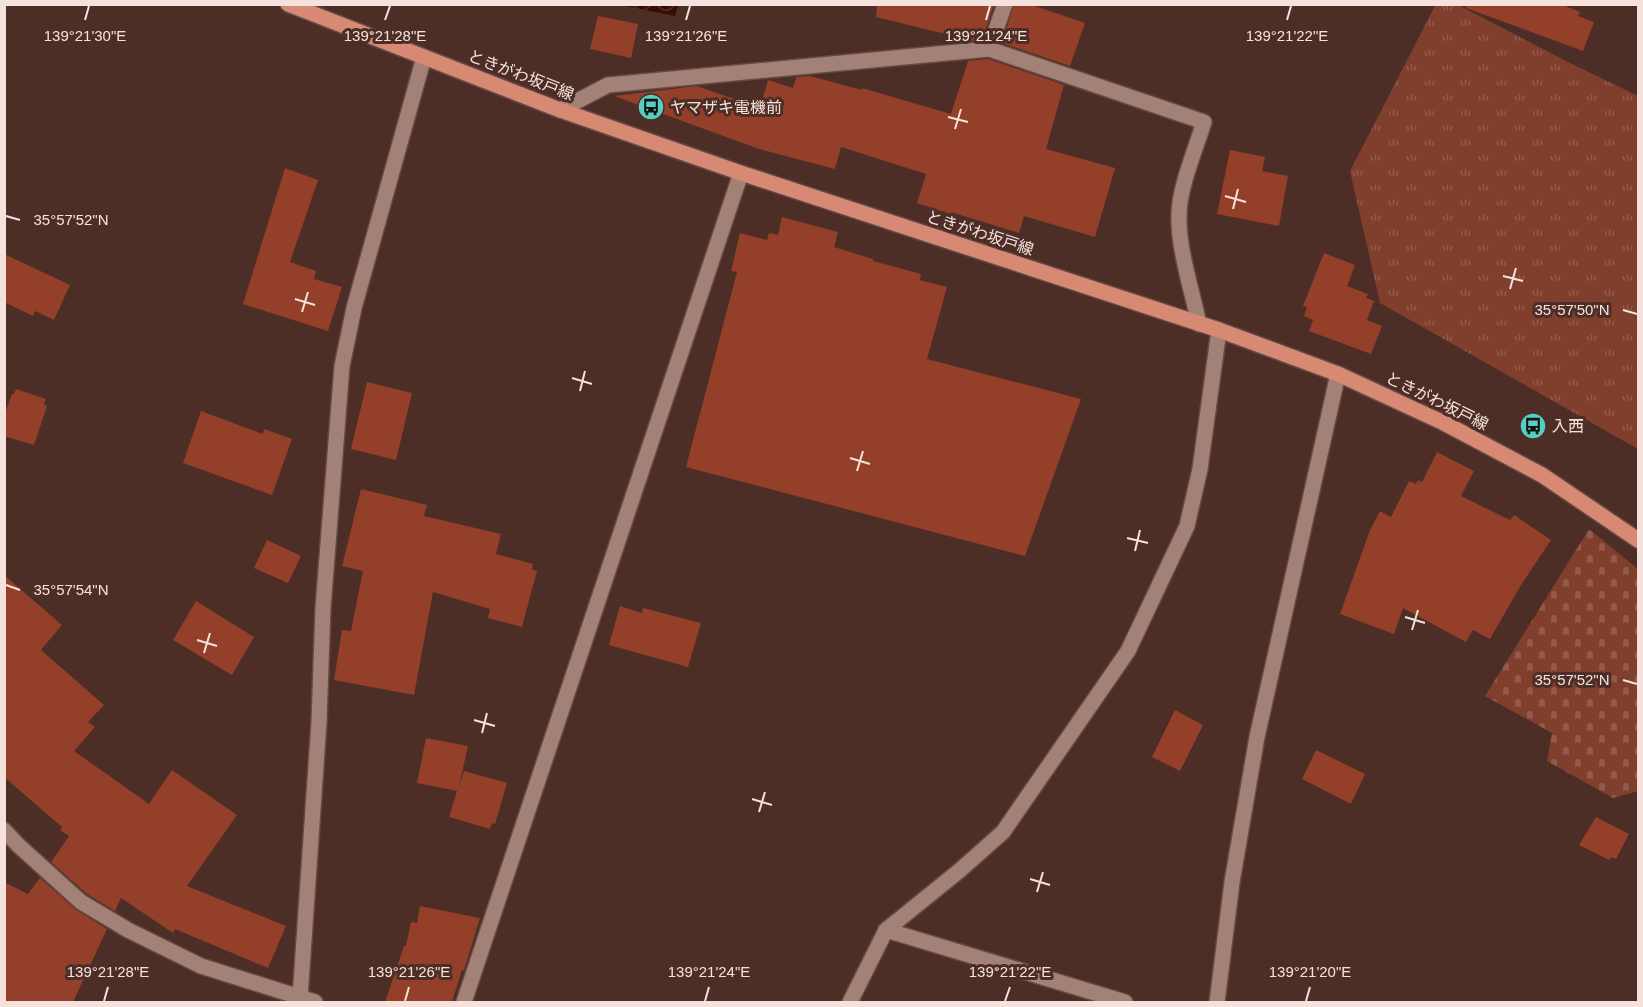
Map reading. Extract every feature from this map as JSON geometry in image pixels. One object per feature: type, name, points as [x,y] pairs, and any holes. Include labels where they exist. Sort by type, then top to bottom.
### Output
[{"type":"main road","name":"ときがわ坂戸線","points":[[288,4],[560,110],[741,173],[1219,330],[1338,374],[1444,423],[1542,475],[1638,540]]},
{"type":"street","points":[[989,49],[1005,4]]},
{"type":"street","points":[[560,110],[608,85],[989,49],[1204,122],[1179,214],[1182,242],[1199,324]]},
{"type":"street","points":[[4,830],[81,902],[128,930],[201,966],[307,1000],[323,608],[342,366],[354,308],[424,57]]},
{"type":"street","points":[[464,1002],[741,173]]},
{"type":"street","points":[[850,1002],[886,930],[1003,832],[1128,651],[1187,526],[1200,469],[1219,330]]},
{"type":"street","points":[[1217,1002],[1232,882],[1257,736],[1338,374]]},
{"type":"street","points":[[886,930],[1125,1002]]},
{"type":"green space","points":[[1436,4],[1458,5],[1638,96],[1638,449],[1380,303],[1350,171]]},
{"type":"green space","points":[[1589,529],[1638,569],[1638,791],[1613,798],[1547,761],[1552,733],[1485,696]]},
{"type":"water","points":[[620,5],[678,5],[675,16]]},
{"type":"building","points":[[877,4],[994,4],[982,40],[974,41],[876,17]]},
{"type":"building","points":[[1014,4],[1029,4],[1085,23],[1070,66],[1002,43]]},
{"type":"building","points":[[1467,4],[1560,4],[1580,12],[1578,16],[1594,22],[1583,51],[1466,8]]},
{"type":"building","points":[[598,16],[638,24],[631,58],[590,49]]},
{"type":"building","points":[[988,59],[1064,85],[1046,149],[1115,168],[1095,237],[1024,216],[1019,233],[951,212],[951,214],[917,203],[926,174],[841,147],[835,169],[759,149],[614,96],[697,86],[760,108],[768,80],[793,88],[796,77],[810,76],[862,90],[862,88],[951,114],[968,61]]},
{"type":"building","points":[[1230,150],[1265,157],[1262,171],[1288,176],[1279,226],[1217,214]]},
{"type":"building","points":[[285,168],[318,180],[290,262],[316,271],[314,279],[342,287],[328,331],[243,304]]},
{"type":"building","points":[[782,217],[838,232],[834,247],[873,259],[873,261],[921,274],[920,280],[947,287],[927,359],[1081,399],[1025,556],[686,467],[737,272],[731,271],[740,233],[767,240],[769,233],[778,235]]},
{"type":"building","points":[[1324,253],[1355,265],[1347,286],[1368,294],[1366,298],[1374,301],[1367,320],[1382,326],[1371,354],[1309,331],[1313,320],[1304,316],[1307,307],[1303,306]]},
{"type":"building","points":[[4,254],[70,285],[54,320],[35,311],[33,316],[4,302]]},
{"type":"building","points":[[367,382],[412,393],[396,460],[351,449]]},
{"type":"building","points":[[16,389],[46,399],[44,404],[47,406],[34,445],[4,436],[4,416]]},
{"type":"building","points":[[201,411],[263,434],[264,429],[292,439],[272,495],[183,463]]},
{"type":"building","points":[[1437,452],[1474,471],[1461,496],[1510,520],[1514,515],[1551,540],[1521,585],[1490,639],[1473,630],[1466,642],[1403,608],[1394,634],[1340,614],[1370,530],[1380,511],[1391,517],[1409,481],[1416,484],[1418,480],[1422,482]]},
{"type":"building","points":[[361,489],[427,505],[424,516],[501,534],[496,554],[533,564],[532,569],[537,571],[522,627],[488,618],[490,609],[433,592],[414,695],[334,680],[342,630],[351,631],[363,571],[342,566]]},
{"type":"building","points":[[267,540],[301,556],[288,583],[254,568]]},
{"type":"building","points":[[4,575],[62,625],[41,650],[104,705],[88,722],[95,727],[74,751],[149,804],[172,770],[237,815],[187,886],[286,926],[268,968],[175,929],[173,933],[121,898],[115,911],[87,894],[51,862],[69,836],[60,830],[62,827],[4,777]]},
{"type":"building","points":[[196,601],[254,637],[232,675],[173,640]]},
{"type":"building","points":[[620,606],[642,613],[643,608],[701,623],[688,667],[609,645]]},
{"type":"building","points":[[1175,710],[1203,725],[1180,771],[1152,757]]},
{"type":"building","points":[[426,738],[468,746],[459,786],[464,771],[507,783],[495,824],[492,823],[490,829],[449,817],[457,791],[417,783]]},
{"type":"building","points":[[1316,750],[1365,774],[1351,804],[1302,779]]},
{"type":"building","points":[[1596,817],[1629,834],[1616,859],[1611,857],[1609,860],[1579,845]]},
{"type":"building","points":[[40,878],[75,909],[107,929],[73,1002],[4,1002],[4,882],[28,894]]},
{"type":"building","points":[[420,906],[480,918],[464,970],[462,970],[452,1002],[385,1002],[404,946],[406,946],[411,922],[417,923]]},
{"type":"place","name":"ヤマザキ電機前","points":[[651,107]]},
{"type":"place","name":"入西","points":[[1533,426]]}]
